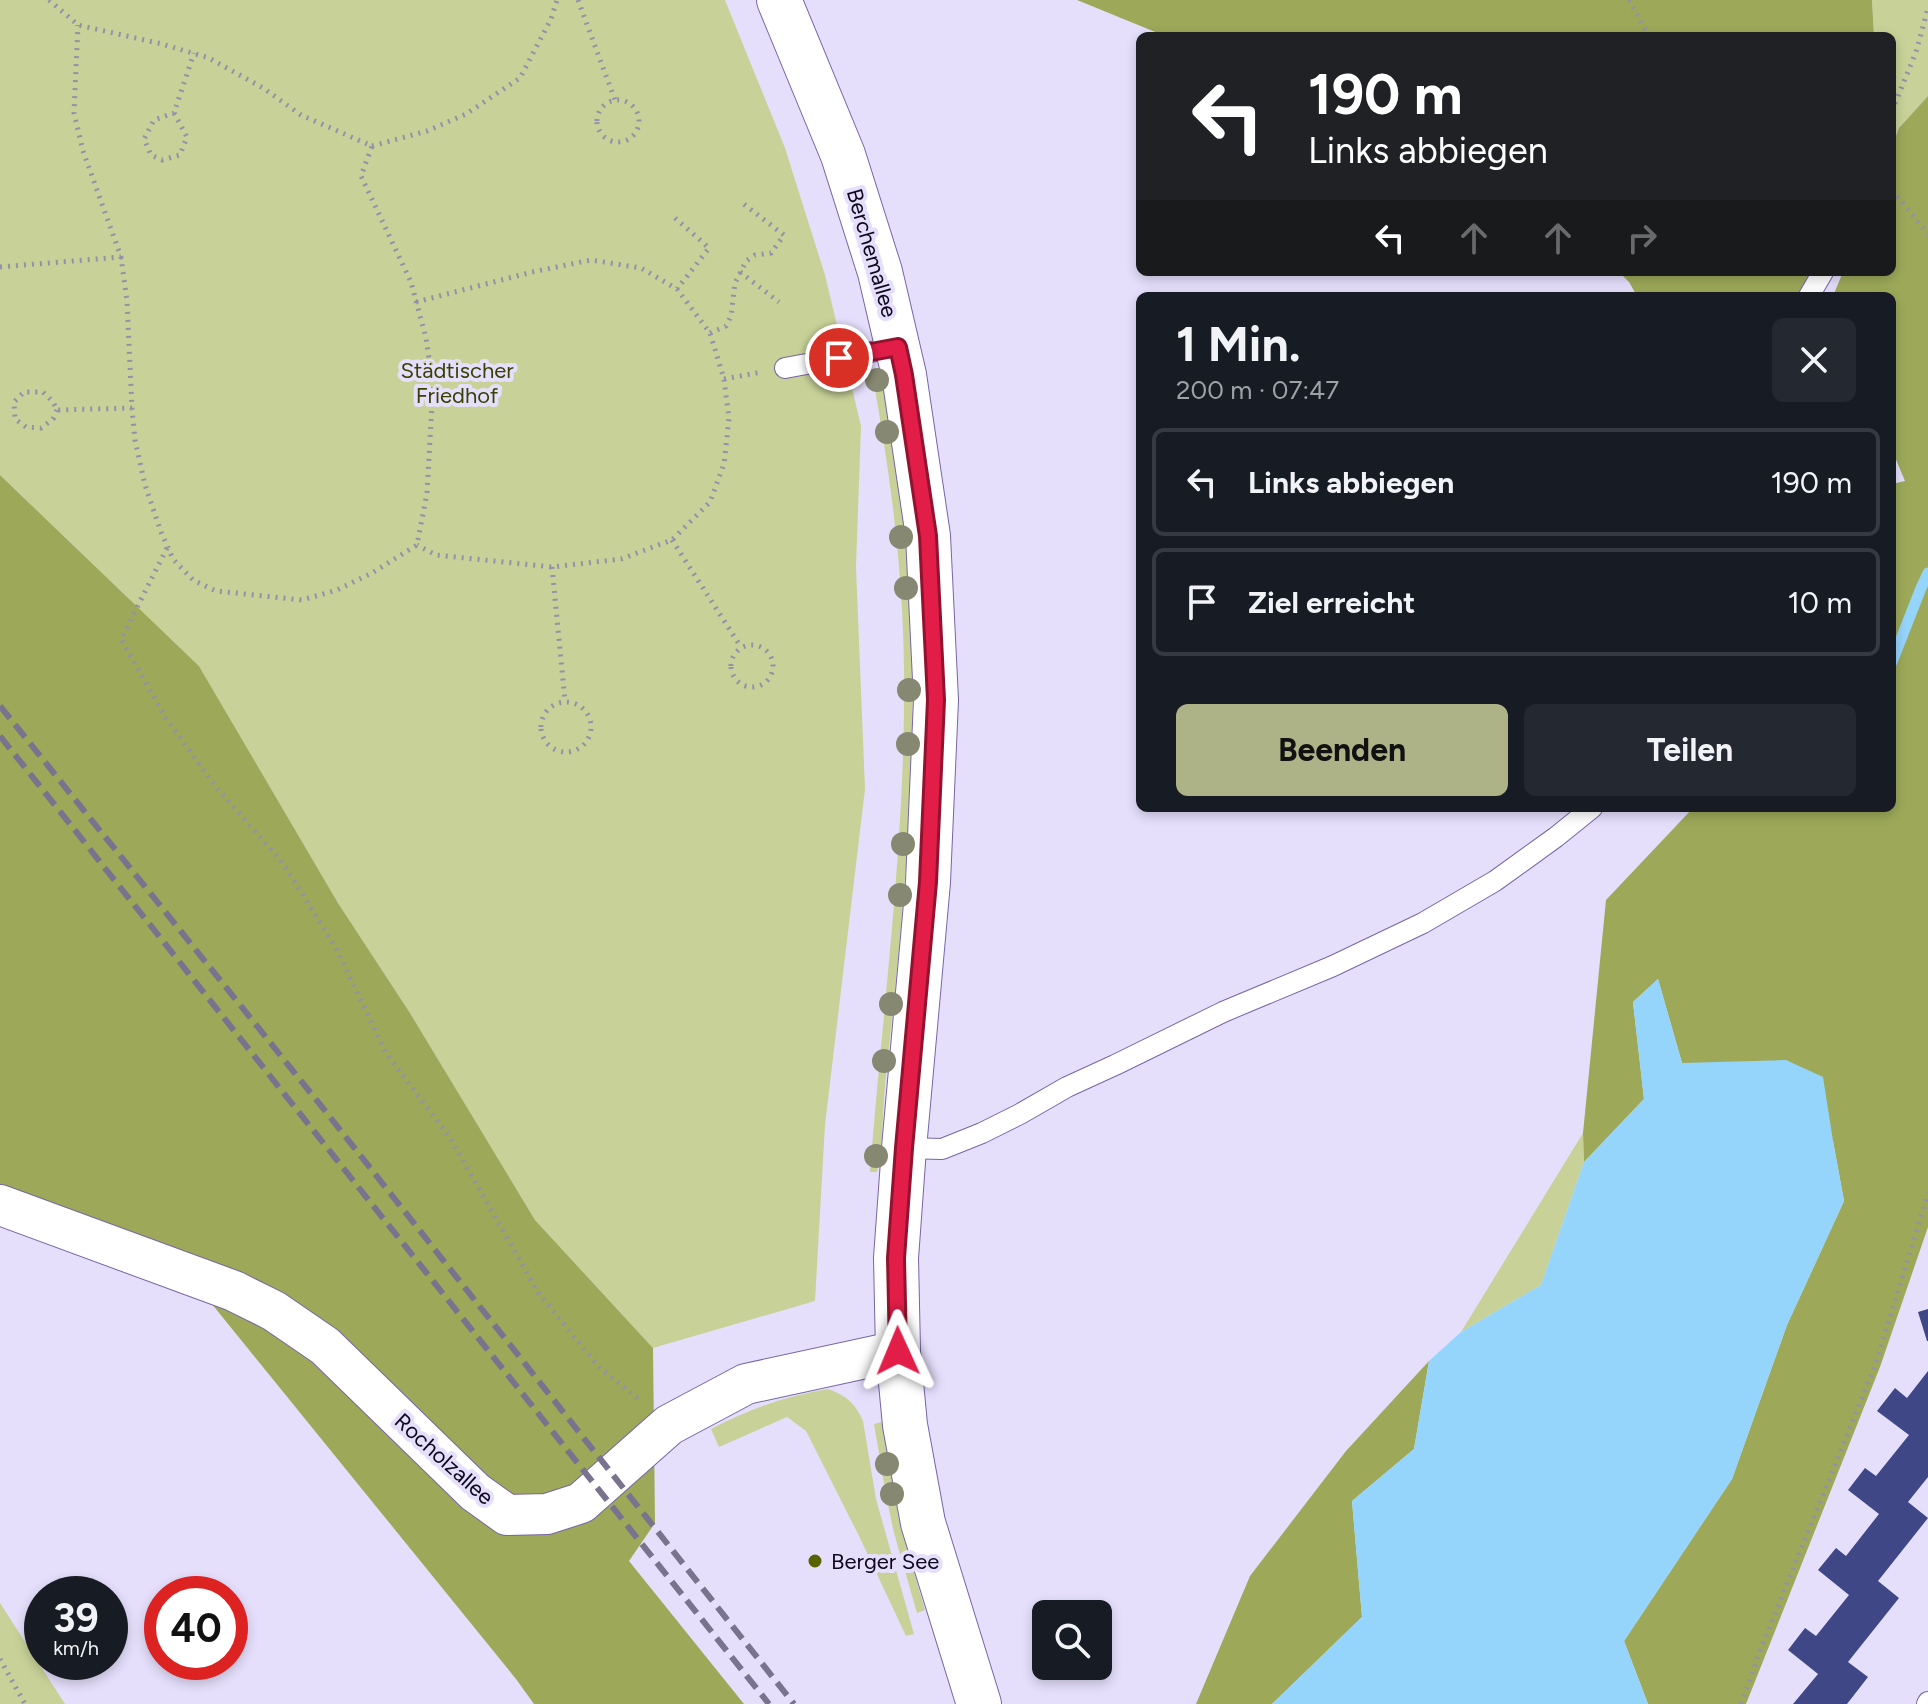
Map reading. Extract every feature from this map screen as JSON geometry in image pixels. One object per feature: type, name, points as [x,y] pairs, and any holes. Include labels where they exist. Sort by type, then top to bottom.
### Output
[{"type":"street","name":"Berchemallee","points":[[779,0],[843,155],[880,272],[904,375],[928,536],[936,700],[928,882],[896,1258],[898,1351],[905,1425],[923,1523],[979,1704]]},
{"type":"street","name":"Rocholzallee","points":[[0,1205],[234,1291],[274,1311],[325,1346],[475,1492],[507,1515],[547,1514],[581,1503],[669,1425],[746,1384],[898,1351]]},
{"type":"lane","points":[[785,368],[898,347]]},
{"type":"lane","points":[[904,1148],[942,1149],[982,1133],[1067,1087],[1223,1012],[1333,966],[1423,923],[1495,881],[1587,812]]},
{"type":"path","points":[[49,0],[78,25],[209,58],[263,88],[301,115],[372,146],[427,131],[466,114],[520,78],[551,19],[557,0]]},
{"type":"path","points":[[578,0],[615,100]]},
{"type":"path","points":[[1629,0],[1647,32]]},
{"type":"path","points":[[1896,101],[1916,52],[1928,8]]},
{"type":"path","points":[[78,25],[74,113],[83,151],[121,257],[127,301],[135,440],[145,485],[173,559],[193,580],[216,591],[302,600],[337,590],[417,545],[427,493],[433,386],[426,338],[406,270],[361,176],[372,146]]},
{"type":"path","points":[[174,113],[154,120],[144,139],[151,155],[162,160],[180,155],[187,137],[174,113],[194,53]]},
{"type":"path","points":[[615,100],[632,106],[638,116],[639,123],[634,135],[623,141],[608,139],[601,133],[597,121],[602,108],[615,100]]},
{"type":"path","points":[[1896,195],[1928,234]]},
{"type":"path","points":[[710,333],[726,326],[731,316],[735,283],[746,261],[755,255],[771,253],[784,235],[741,202]]},
{"type":"path","points":[[675,218],[709,248],[677,289]]},
{"type":"path","points":[[0,267],[121,257]]},
{"type":"path","points":[[416,302],[591,260],[641,268],[677,289],[710,333],[724,379],[729,419],[724,464],[710,502],[672,540],[621,559],[552,567],[436,555],[417,545]]},
{"type":"path","points":[[740,272],[779,302]]},
{"type":"path","points":[[724,379],[785,368]]},
{"type":"path","points":[[24,392],[43,392],[57,410],[53,419],[41,428],[26,427],[15,419],[14,402],[24,392]]},
{"type":"path","points":[[57,410],[132,408]]},
{"type":"path","points":[[672,540],[741,647]]},
{"type":"path","points":[[168,547],[121,639],[166,718],[215,786],[283,863],[336,948],[386,1053],[450,1138],[539,1294],[599,1367],[669,1425]]},
{"type":"path","points":[[552,567],[565,701]]},
{"type":"path","points":[[755,644],[771,655],[772,673],[766,682],[753,687],[740,684],[735,678],[731,664],[741,647],[755,644]]},
{"type":"path","points":[[565,701],[583,708],[589,715],[591,727],[581,747],[565,752],[545,741],[541,733],[546,710],[565,701]]},
{"type":"path","points":[[1741,1704],[1876,1363],[1928,1193]]},
{"type":"path","points":[[0,1659],[25,1704]]},
{"type":"green space","name":"Städtischer Friedhof","points":[[0,0],[725,0],[785,148],[825,275],[861,426],[856,567],[865,789],[825,1125],[815,1301],[653,1348],[535,1220],[410,1013],[338,903],[199,666],[0,475]]},
{"type":"green space","points":[[1077,0],[1872,0],[1874,32],[1155,32]]},
{"type":"green space","points":[[1872,0],[1928,0],[1928,96],[1899,128],[1896,136],[1896,32],[1874,32]]},
{"type":"green space","points":[[1928,96],[1928,1227],[1880,1367],[1746,1704],[1648,1704],[1624,1641],[1732,1479],[1787,1325],[1844,1201],[1833,1141],[1729,1063],[1682,1063],[1658,979],[1633,1002],[1644,1099],[1584,1162],[1583,1133],[1606,900],[1689,812],[1896,812],[1896,483],[1905,481],[1896,460],[1896,292],[1835,292],[1841,276],[1896,276],[1896,136],[1899,128]]},
{"type":"green space","points":[[1623,276],[1817,276],[1807,292],[1635,292]]},
{"type":"green space","points":[[880,371],[907,546],[913,706],[906,858],[881,1145],[877,1172],[870,1172],[898,858],[904,732],[903,632],[898,557],[890,483],[872,373]]},
{"type":"green space","points":[[0,475],[199,666],[338,903],[410,1013],[535,1220],[653,1348],[655,1523],[629,1561],[744,1704],[534,1704],[177,1261],[0,1190]]},
{"type":"green space","points":[[1583,1133],[1584,1162],[1541,1285],[1461,1332]]},
{"type":"green space","points":[[1429,1361],[1414,1449],[1352,1501],[1362,1617],[1272,1704],[1196,1704],[1250,1576],[1346,1451]]},
{"type":"green space","points":[[828,1389],[850,1401],[863,1421],[876,1499],[914,1634],[906,1636],[806,1431],[787,1417],[719,1447],[711,1429],[768,1404]]},
{"type":"green space","points":[[882,1422],[905,1541],[925,1610],[917,1613],[886,1495],[874,1424]]},
{"type":"green space","points":[[0,1603],[24,1640],[24,1680],[50,1680],[65,1704],[0,1704]]},
{"type":"water","points":[[1658,979],[1682,1063],[1786,1060],[1823,1077],[1844,1201],[1787,1325],[1732,1479],[1624,1641],[1648,1704],[1272,1704],[1362,1617],[1352,1501],[1414,1449],[1429,1361],[1461,1332],[1541,1285],[1584,1162],[1644,1099],[1633,1002]]},
{"type":"building","points":[[1928,1309],[1928,1341],[1927,1341],[1918,1312]]},
{"type":"building","points":[[1928,1371],[1928,1477],[1908,1502],[1928,1518],[1878,1581],[1899,1598],[1848,1662],[1868,1677],[1847,1704],[1793,1704],[1818,1674],[1788,1650],[1805,1628],[1816,1636],[1849,1595],[1818,1570],[1836,1548],[1846,1556],[1879,1514],[1848,1490],[1865,1468],[1876,1476],[1909,1435],[1877,1411],[1895,1388],[1907,1398]]},
{"type":"waterway","points":[[1896,652],[1928,573]]},
{"type":"railway","points":[[0,706],[794,1704]]},
{"type":"railway","points":[[0,736],[769,1704]]},
{"type":"place","name":"Berger See","points":[[815,1561]]},
{"type":"route","points":[[839,358],[898,347],[928,536],[936,700],[928,882],[896,1258],[898,1351]]}]
